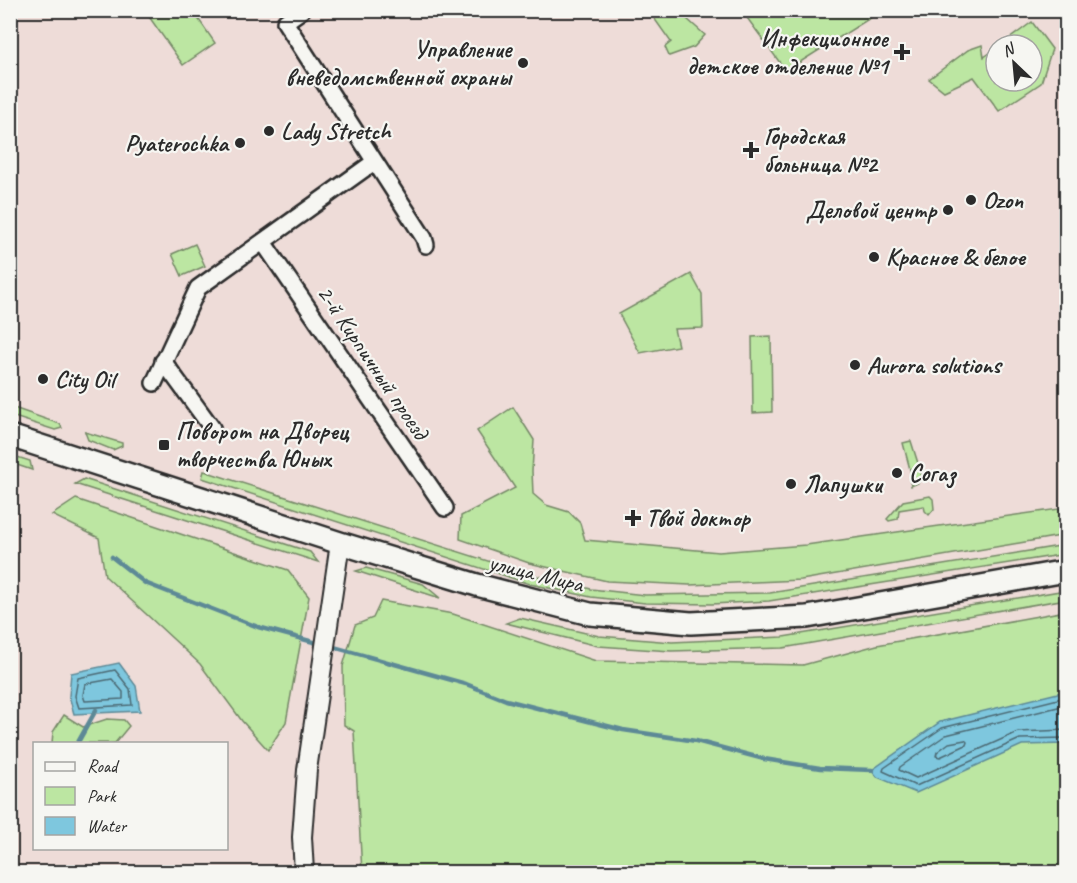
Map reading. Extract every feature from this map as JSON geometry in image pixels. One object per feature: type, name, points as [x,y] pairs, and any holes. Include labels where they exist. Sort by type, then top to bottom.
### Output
[{"type":"main road","name":"улица Мира","points":[[10,436],[340,543],[477,585],[590,614],[692,623],[807,617],[1066,571]]},
{"type":"street","points":[[302,10],[285,22],[424,238],[426,245]]},
{"type":"street","points":[[154,383],[198,288],[374,162]]},
{"type":"street","name":"2-й Кирпичный проезд","points":[[263,242],[445,508]]},
{"type":"street","points":[[163,361],[212,428]]},
{"type":"street","points":[[304,873],[303,803],[312,726],[340,543]]},
{"type":"green space","points":[[145,11],[193,11],[215,43],[183,65]]},
{"type":"green space","points":[[649,11],[678,11],[705,35],[694,47],[669,56],[665,47],[671,42]]},
{"type":"green space","points":[[742,11],[873,11],[875,15],[786,71]]},
{"type":"green space","points":[[1032,22],[1040,33],[1017,33]]},
{"type":"green space","points":[[1044,38],[1052,49],[1044,74]]},
{"type":"green space","points":[[982,45],[984,91],[974,77],[944,91],[929,79],[968,50]]},
{"type":"green space","points":[[986,93],[1026,93],[999,111]]},
{"type":"green space","points":[[195,244],[205,266],[182,276],[172,254]]},
{"type":"green space","points":[[691,274],[702,294],[703,328],[674,329],[678,346],[640,353],[619,314]]},
{"type":"green space","points":[[771,336],[772,412],[753,413],[752,337]]},
{"type":"green space","points":[[11,407],[60,424],[62,428],[55,430],[11,416]]},
{"type":"green space","points":[[513,407],[534,440],[533,494],[546,505],[569,512],[580,523],[585,540],[719,552],[806,545],[1066,508],[1066,535],[801,580],[690,585],[607,581],[529,563],[460,539],[461,516],[515,488],[477,431]]},
{"type":"green space","points":[[85,432],[122,443],[122,446],[113,450],[88,440]]},
{"type":"green space","points":[[911,441],[922,476],[918,483],[911,486],[912,477],[903,443]]},
{"type":"green space","points":[[11,455],[30,461],[32,470],[11,463]]},
{"type":"green space","points":[[204,471],[529,574],[591,589],[645,595],[770,593],[1066,545],[1066,554],[769,601],[712,604],[645,603],[591,597],[530,584],[202,478]]},
{"type":"green space","points":[[84,479],[310,552],[318,562],[75,484]]},
{"type":"green space","points":[[930,496],[933,499],[934,509],[929,515],[924,506],[899,510],[898,519],[889,521],[887,519],[903,501]]},
{"type":"green space","points":[[76,499],[288,570],[309,597],[286,722],[268,750],[242,721],[200,664],[105,576],[99,538],[52,515]]},
{"type":"green space","points":[[366,568],[423,584],[440,598],[356,571]]},
{"type":"green space","points":[[1066,590],[1066,599],[783,648],[671,651],[598,646],[506,623],[520,618],[599,636],[672,642],[783,637]]},
{"type":"green space","points":[[381,601],[453,614],[596,661],[803,665],[877,645],[1066,611],[1066,872],[362,872],[354,731],[344,725],[343,666],[355,625],[373,618]]},
{"type":"green space","points":[[64,715],[83,727],[107,719],[124,720],[129,726],[116,742],[52,742],[53,732]]},
{"type":"water","points":[[119,663],[136,686],[140,711],[74,714],[69,696],[71,673]]},
{"type":"water","points":[[1066,691],[1066,744],[1022,745],[916,793],[877,777],[872,770],[940,722]]},
{"type":"waterway","points":[[112,557],[145,583],[258,627],[321,644]]},
{"type":"waterway","points":[[330,646],[466,684],[506,700],[623,730],[696,741],[764,759],[820,768],[872,770]]},
{"type":"waterway","points":[[78,742],[96,710]]},
{"type":"place","name":"Инфекционное детское отделение №1","points":[[902,52]]},
{"type":"place","name":"Управление вневедомственной охраны","points":[[523,63]]},
{"type":"place","name":"Lady Stretch","points":[[269,131]]},
{"type":"place","name":"Pyaterochka","points":[[240,143]]},
{"type":"place","name":"Городская больница №2","points":[[751,150]]},
{"type":"place","name":"Ozon","points":[[971,200]]},
{"type":"place","name":"Деловой центр","points":[[948,210]]},
{"type":"place","name":"Красное & белое","points":[[874,257]]},
{"type":"place","name":"Aurora solutions","points":[[855,365]]},
{"type":"place","name":"City Oil","points":[[43,379]]},
{"type":"place","name":"Поворот на Дворец творчества Юных","points":[[164,445]]},
{"type":"place","name":"Согаз","points":[[897,473]]},
{"type":"place","name":"Лапушки","points":[[791,484]]},
{"type":"place","name":"Твой доктор","points":[[633,518]]}]
